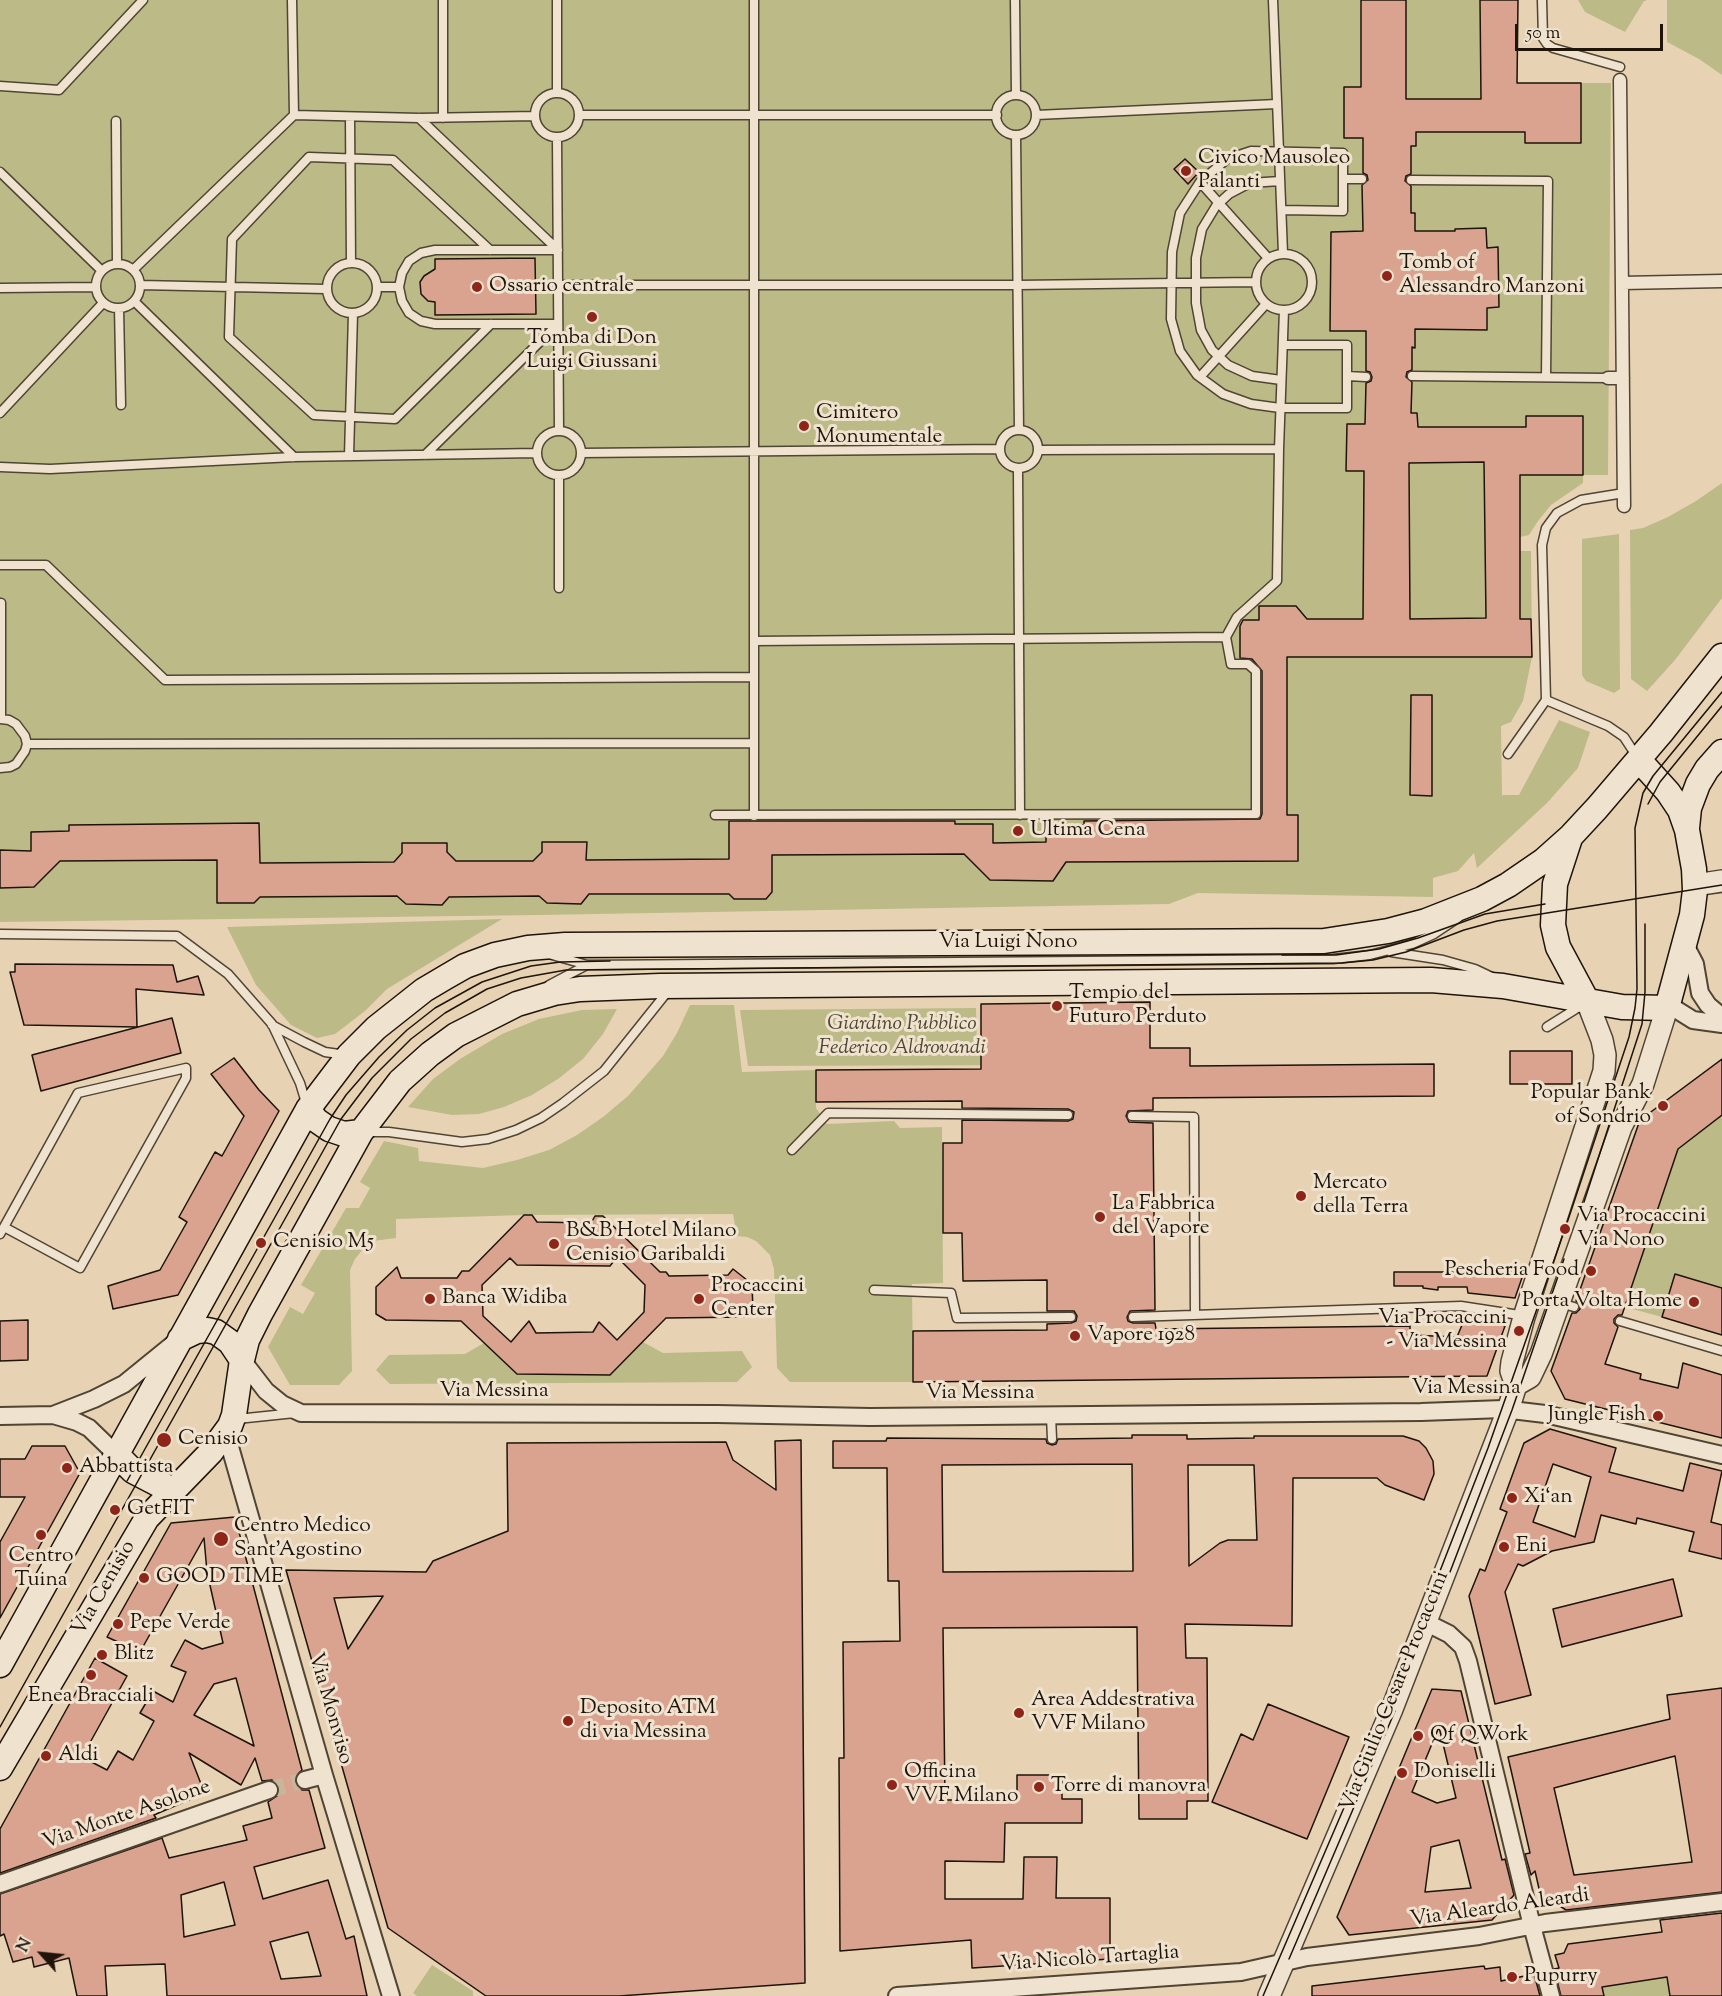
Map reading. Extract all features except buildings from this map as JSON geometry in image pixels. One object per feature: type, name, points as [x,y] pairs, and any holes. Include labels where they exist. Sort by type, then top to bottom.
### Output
[{"type":"main road","name":"Via Luigi Nono","points":[[308,1109],[349,1055],[376,1028],[424,990],[465,966],[495,955],[528,948],[565,945],[1324,941],[1377,933],[1419,923],[1482,899],[1531,870],[1571,836],[1639,760],[1722,656]]},
{"type":"main road","points":[[1687,830],[1689,808],[1695,791],[1707,769],[1722,752]]},
{"type":"main road","points":[[1639,760],[1670,794],[1680,810],[1693,856],[1695,885],[1692,915],[1667,1008]]},
{"type":"main road","points":[[1571,836],[1555,884],[1553,925],[1558,947],[1587,1001]]},
{"type":"main road","name":"Via Luigi Nono","points":[[361,1132],[400,1081],[430,1054],[456,1035],[517,1004],[554,993],[580,989],[672,986],[1431,980],[1476,982],[1635,1008],[1667,1008]]},
{"type":"main road","points":[[0,1665],[308,1109],[316,1120],[329,1129],[344,1134],[361,1132]]},
{"type":"main road","points":[[230,1426],[247,1340],[361,1132]]},
{"type":"main road","points":[[180,1339],[202,1330],[216,1332],[230,1342],[242,1360]]},
{"type":"main road","name":"Via Cenisio","points":[[0,1768],[147,1518],[211,1452],[230,1426]]},
{"type":"main road","points":[[117,1455],[133,1471],[158,1484],[174,1489]]},
{"type":"street","points":[[1620,80],[1624,500]]},
{"type":"street","points":[[1622,283],[1722,280]]},
{"type":"street","points":[[1608,378],[1623,378]]},
{"type":"street","points":[[1695,885],[1722,881]]},
{"type":"street","points":[[1684,944],[1695,964],[1700,993],[1708,1005],[1722,1017]]},
{"type":"street","name":"Via Giulio Cesare Procaccini","points":[[1269,1996],[1392,1709],[1516,1385],[1511,1371],[1512,1362],[1524,1317],[1604,1071],[1605,1055],[1602,1040],[1587,1001]]},
{"type":"street","points":[[1667,1008],[1677,1010],[1693,1020],[1722,1024]]},
{"type":"street","name":"Via Giulio Cesare Procaccini","points":[[1516,1385],[1530,1377],[1567,1305],[1621,1127],[1645,1079],[1667,1008]]},
{"type":"street","points":[[0,1416],[52,1415],[94,1399],[124,1384],[180,1339]]},
{"type":"street","points":[[242,1360],[266,1391],[282,1404],[301,1413]]},
{"type":"street","name":"Via Messina","points":[[301,1413],[729,1414],[859,1417],[1508,1410],[1545,1414],[1722,1455]]},
{"type":"street","points":[[52,1415],[89,1428],[117,1455]]},
{"type":"street","name":"Via Monviso","points":[[230,1426],[324,1775],[393,1994]]},
{"type":"street","points":[[1425,1622],[1449,1634],[1462,1647],[1468,1661],[1551,1996]]},
{"type":"street","points":[[305,1780],[324,1775]]},
{"type":"street","name":"Via Monte Asolone","points":[[0,1884],[269,1790]]},
{"type":"street","name":"Via Aleardo Aleardi","points":[[1285,1961],[1722,1902]]},
{"type":"street","name":"Via Nicolò Tartaglia","points":[[897,1996],[1241,1972],[1285,1961]]},
{"type":"lane","points":[[0,86],[59,90],[143,0]]},
{"type":"lane","points":[[292,0],[294,115]]},
{"type":"lane","points":[[443,0],[443,118]]},
{"type":"lane","points":[[557,0],[557,93]]},
{"type":"lane","points":[[754,0],[754,816]]},
{"type":"lane","points":[[1015,0],[1016,95]]},
{"type":"lane","points":[[1274,0],[1284,253]]},
{"type":"lane","points":[[1542,0],[1543,38],[1547,44],[1553,48],[1620,67]]},
{"type":"lane","points":[[557,93],[564,94],[575,102],[579,115],[575,129],[564,137],[557,138],[550,137],[539,129],[535,116],[539,102],[550,94],[557,93]]},
{"type":"lane","points":[[1016,95],[1022,96],[1032,104],[1036,115],[1028,131],[1016,135],[1000,127],[997,115],[1000,104],[1010,96],[1016,95]]},
{"type":"lane","points":[[1036,115],[1277,104]]},
{"type":"lane","points":[[133,270],[294,115],[419,118],[535,116]]},
{"type":"lane","points":[[579,115],[997,115]]},
{"type":"lane","points":[[350,117],[351,263]]},
{"type":"lane","points":[[419,118],[558,250]]},
{"type":"lane","points":[[116,121],[117,264]]},
{"type":"lane","points":[[1016,135],[1019,430]]},
{"type":"lane","points":[[557,138],[559,430]]},
{"type":"lane","points":[[1282,210],[1343,211],[1343,153],[1251,151],[1227,159],[1200,182],[1180,213],[1172,252],[1171,319],[1180,351],[1200,377],[1223,394],[1251,404],[1280,408],[1347,408],[1347,345],[1283,345]]},
{"type":"lane","points":[[490,250],[393,160],[309,157],[232,239],[229,337],[314,415],[395,419],[490,324]]},
{"type":"lane","points":[[0,172],[102,271]]},
{"type":"lane","points":[[1343,179],[1362,179]]},
{"type":"lane","points":[[1411,180],[1548,181],[1546,377]]},
{"type":"lane","points":[[1280,181],[1250,183],[1229,194],[1220,202],[1202,230],[1196,258],[1196,303],[1201,330],[1212,350],[1228,365],[1252,376],[1281,380]]},
{"type":"lane","points":[[1200,182],[1268,258]]},
{"type":"lane","points":[[558,250],[435,250],[421,253],[405,267],[399,287],[402,301],[409,313],[421,321],[435,324],[558,324]]},
{"type":"lane","points":[[1284,253],[1302,260],[1308,267],[1312,276],[1312,286],[1309,296],[1302,303],[1284,310],[1275,309],[1266,304],[1256,290],[1255,282],[1256,273],[1261,264],[1268,258],[1284,253]]},
{"type":"lane","points":[[351,263],[366,267],[376,280],[377,287],[373,303],[360,312],[352,314],[337,310],[326,289],[327,281],[336,268],[351,263]]},
{"type":"lane","points":[[117,264],[133,270],[140,285],[134,301],[130,305],[119,308],[103,303],[96,287],[98,276],[102,271],[117,264]]},
{"type":"lane","points":[[558,285],[1018,285],[1255,282]]},
{"type":"lane","points":[[140,285],[326,289]]},
{"type":"lane","points":[[0,288],[96,287]]},
{"type":"lane","points":[[377,287],[399,287]]},
{"type":"lane","points":[[134,301],[294,457]]},
{"type":"lane","points":[[0,413],[103,303]]},
{"type":"lane","points":[[1200,377],[1266,304]]},
{"type":"lane","points":[[119,308],[121,405]]},
{"type":"lane","points":[[715,815],[1256,814],[1256,671],[1248,664],[1231,664],[1226,637],[1237,617],[1277,581],[1284,310]]},
{"type":"lane","points":[[349,456],[352,314]]},
{"type":"lane","points":[[425,455],[558,324]]},
{"type":"lane","points":[[1347,376],[1366,377]]},
{"type":"lane","points":[[1412,376],[1608,378]]},
{"type":"lane","points":[[559,430],[572,435],[580,446],[581,453],[577,466],[572,471],[559,475],[546,471],[537,460],[536,453],[537,446],[545,435],[559,430]]},
{"type":"lane","points":[[1019,430],[1030,434],[1038,450],[1034,461],[1018,469],[1012,468],[1003,461],[999,449],[1003,438],[1019,430]]},
{"type":"lane","points":[[581,453],[999,449]]},
{"type":"lane","points":[[1038,450],[1279,449]]},
{"type":"lane","points":[[0,467],[50,469],[294,457],[536,453]]},
{"type":"lane","points":[[1018,469],[1020,815]]},
{"type":"lane","points":[[559,475],[559,588]]},
{"type":"lane","points":[[1508,754],[1546,700],[1542,545],[1546,528],[1557,513],[1581,500],[1609,496],[1624,500]]},
{"type":"lane","points":[[0,565],[46,565],[165,680],[754,677]]},
{"type":"lane","points":[[0,768],[16,764],[22,758],[27,744],[25,736],[16,724],[1,719],[1,603]]},
{"type":"lane","points":[[754,641],[1226,637]]},
{"type":"lane","points":[[1546,700],[1616,731],[1628,741],[1639,760]]},
{"type":"lane","points":[[27,744],[754,743]]},
{"type":"lane","points":[[528,948],[587,965],[1350,958],[1388,952],[1422,941],[1453,922],[1482,899]]},
{"type":"lane","points":[[0,934],[177,936],[228,974],[272,1024],[300,1083],[308,1109]]},
{"type":"lane","points":[[1388,952],[1458,964],[1519,988]]},
{"type":"lane","points":[[517,1004],[587,965]]},
{"type":"lane","points":[[361,1132],[390,1132],[462,1142],[488,1139],[542,1118],[604,1071],[672,986]]},
{"type":"lane","points":[[1547,1027],[1587,1001]]},
{"type":"lane","points":[[272,1024],[326,1052],[349,1055]]},
{"type":"lane","points":[[186,1068],[186,1078],[80,1268],[2,1230],[78,1093],[186,1068]]},
{"type":"lane","points":[[792,1150],[828,1113],[1068,1115]]},
{"type":"lane","points":[[1132,1116],[1194,1117],[1195,1315]]},
{"type":"lane","points":[[874,1290],[951,1293],[957,1318],[1071,1317]]},
{"type":"lane","points":[[1133,1317],[1461,1306],[1513,1314]]},
{"type":"lane","points":[[1620,1321],[1722,1351]]},
{"type":"lane","name":"Via Messina","points":[[230,1426],[301,1413]]},
{"type":"lane","points":[[1052,1416],[1052,1439]]},
{"type":"green space","name":"Cimitero Monumentale","points":[[0,0],[1518,0],[1518,83],[1611,83],[1608,475],[1583,475],[1583,483],[1551,505],[1529,535],[1520,537],[1520,551],[1531,551],[1532,657],[1523,701],[1511,722],[1501,726],[1502,795],[1519,795],[1559,720],[1590,732],[1578,768],[1547,803],[1477,868],[1474,853],[1458,871],[1433,878],[1433,897],[1198,893],[1169,904],[0,922]]},
{"type":"green space","points":[[1578,0],[1646,1],[1625,32],[1585,12]]},
{"type":"green space","points":[[1667,0],[1722,0],[1722,75],[1699,59],[1667,42]]},
{"type":"green space","points":[[1722,483],[1722,598],[1675,660],[1647,691],[1631,679],[1630,530],[1643,528],[1668,517]]},
{"type":"green space","points":[[1619,534],[1620,689],[1614,693],[1586,681],[1582,675],[1582,539]]},
{"type":"green space","points":[[502,919],[387,989],[365,1011],[335,1034],[317,1038],[291,1025],[256,985],[227,927]]},
{"type":"green space","points":[[690,1005],[734,1005],[742,1072],[816,1070],[816,1108],[827,1124],[894,1121],[900,1128],[942,1127],[943,1283],[912,1284],[913,1382],[790,1382],[777,1368],[774,1269],[770,1255],[756,1241],[737,1236],[733,1214],[524,1215],[396,1219],[396,1238],[373,1241],[355,1259],[350,1270],[352,1371],[339,1385],[290,1385],[268,1347],[290,1307],[303,1314],[315,1293],[301,1285],[346,1208],[359,1208],[370,1188],[360,1182],[384,1141],[418,1148],[419,1161],[483,1168],[549,1150],[577,1135],[628,1096],[663,1056]]},
{"type":"green space","name":"Giardino Pubblico Federico Aldrovandi","points":[[976,1008],[977,1051],[1064,1051],[1064,1065],[748,1066],[740,1010]]},
{"type":"green space","points":[[617,1009],[603,1034],[583,1059],[558,1079],[532,1095],[504,1107],[479,1114],[452,1115],[408,1107],[433,1079],[460,1059],[502,1034],[539,1019],[582,1010]]},
{"type":"green space","points":[[1722,1115],[1722,1288],[1675,1274],[1662,1317],[1625,1307],[1678,1149]]},
{"type":"green space","points":[[643,1342],[663,1353],[742,1351],[752,1367],[737,1382],[390,1384],[376,1370],[389,1355],[465,1354],[484,1343],[517,1374],[610,1375]]},
{"type":"green space","points":[[432,1965],[473,1991],[473,1996],[417,1996],[413,1993]]},
{"type":"green space","points":[[1667,1977],[1670,1996],[1604,1996],[1602,1987]]},
{"type":"tunnel","points":[[269,1790],[305,1780]]},
{"type":"tram line","points":[[1263,1996],[1383,1717],[1488,1448],[1629,1037],[1637,989],[1635,828],[1643,793],[1653,776],[1722,692]]},
{"type":"tram line","points":[[1648,804],[1660,782],[1722,706]]},
{"type":"tram line","points":[[0,1727],[341,1119],[372,1078],[411,1039],[445,1013],[487,989],[521,978],[566,970],[1342,963],[1373,960],[1406,952],[1464,930],[1497,921],[1722,885]]},
{"type":"tram line","points":[[1282,955],[1336,955],[1379,949],[1485,914],[1545,904]]},
{"type":"tram line","points":[[1584,1202],[1642,1024],[1645,992],[1645,924]]},
{"type":"tram line","points":[[127,1481],[330,1119],[346,1095],[379,1057],[407,1030],[435,1008],[482,982],[531,966],[560,962],[610,961]]},
{"type":"tram line","points":[[1450,1572],[1512,1410],[1564,1259]]},
{"type":"tram line","points":[[1289,1959],[1395,1711]]},
{"type":"place","name":"Civico Mausoleo Palanti","points":[[1186,171]]},
{"type":"place","name":"Tomb of Alessandro Manzoni","points":[[1387,276]]},
{"type":"place","name":"Ossario centrale","points":[[477,287]]},
{"type":"place","name":"Tomba di Don Luigi Giussani","points":[[592,317]]},
{"type":"place","name":"Cimitero Monumentale","points":[[804,426]]},
{"type":"place","name":"Ultima Cena","points":[[1018,831]]},
{"type":"place","name":"Tempio del Futuro Perduto","points":[[1057,1006]]},
{"type":"place","name":"Popular Bank of Sondrio","points":[[1663,1106]]},
{"type":"place","name":"Mercato della Terra","points":[[1301,1196]]},
{"type":"place","name":"La Fabbrica del Vapore","points":[[1100,1217]]},
{"type":"place","name":"Via Procaccini Via Nono","points":[[1565,1229]]},
{"type":"place","name":"Cenisio M5","points":[[261,1243]]},
{"type":"place","name":"B&B Hotel Milano Cenisio Garibaldi","points":[[554,1244]]},
{"type":"place","name":"Pescheria Food","points":[[1591,1271]]},
{"type":"place","name":"Banca Widiba","points":[[430,1299]]},
{"type":"place","name":"Procaccini Center","points":[[699,1299]]},
{"type":"place","name":"Porta Volta Home","points":[[1694,1302]]},
{"type":"place","name":"Via Procaccini - Via Messina","points":[[1519,1331]]},
{"type":"place","name":"Vapore 1928","points":[[1075,1336]]},
{"type":"place","name":"Jungle Fish","points":[[1658,1416]]},
{"type":"place","name":"Cenisio","points":[[164,1440]]},
{"type":"place","name":"Abbattista","points":[[67,1468]]},
{"type":"place","name":"Xi‘an","points":[[1512,1498]]},
{"type":"place","name":"GetFIT","points":[[115,1510]]},
{"type":"place","name":"Centro Tuina","points":[[41,1535]]},
{"type":"place","name":"Centro Medico Sant'Agostino","points":[[221,1539]]},
{"type":"place","name":"Eni","points":[[1504,1547]]},
{"type":"place","name":"GOOD TIME","points":[[144,1578]]},
{"type":"place","name":"Pepe Verde","points":[[118,1624]]},
{"type":"place","name":"Blitz","points":[[102,1655]]},
{"type":"place","name":"Enea Bracciali","points":[[91,1675]]},
{"type":"place","name":"Area Addestrativa VVF Milano","points":[[1019,1713]]},
{"type":"place","name":"Deposito ATM di via Messina","points":[[568,1721]]},
{"type":"place","name":"Qf QWork","points":[[1418,1736]]},
{"type":"place","name":"Aldi","points":[[46,1756]]},
{"type":"place","name":"Doniselli","points":[[1402,1773]]},
{"type":"place","name":"Officina VVF Milano","points":[[892,1785]]},
{"type":"place","name":"Torre di manovra","points":[[1039,1787]]},
{"type":"place","name":"Pupurry","points":[[1512,1977]]}]
